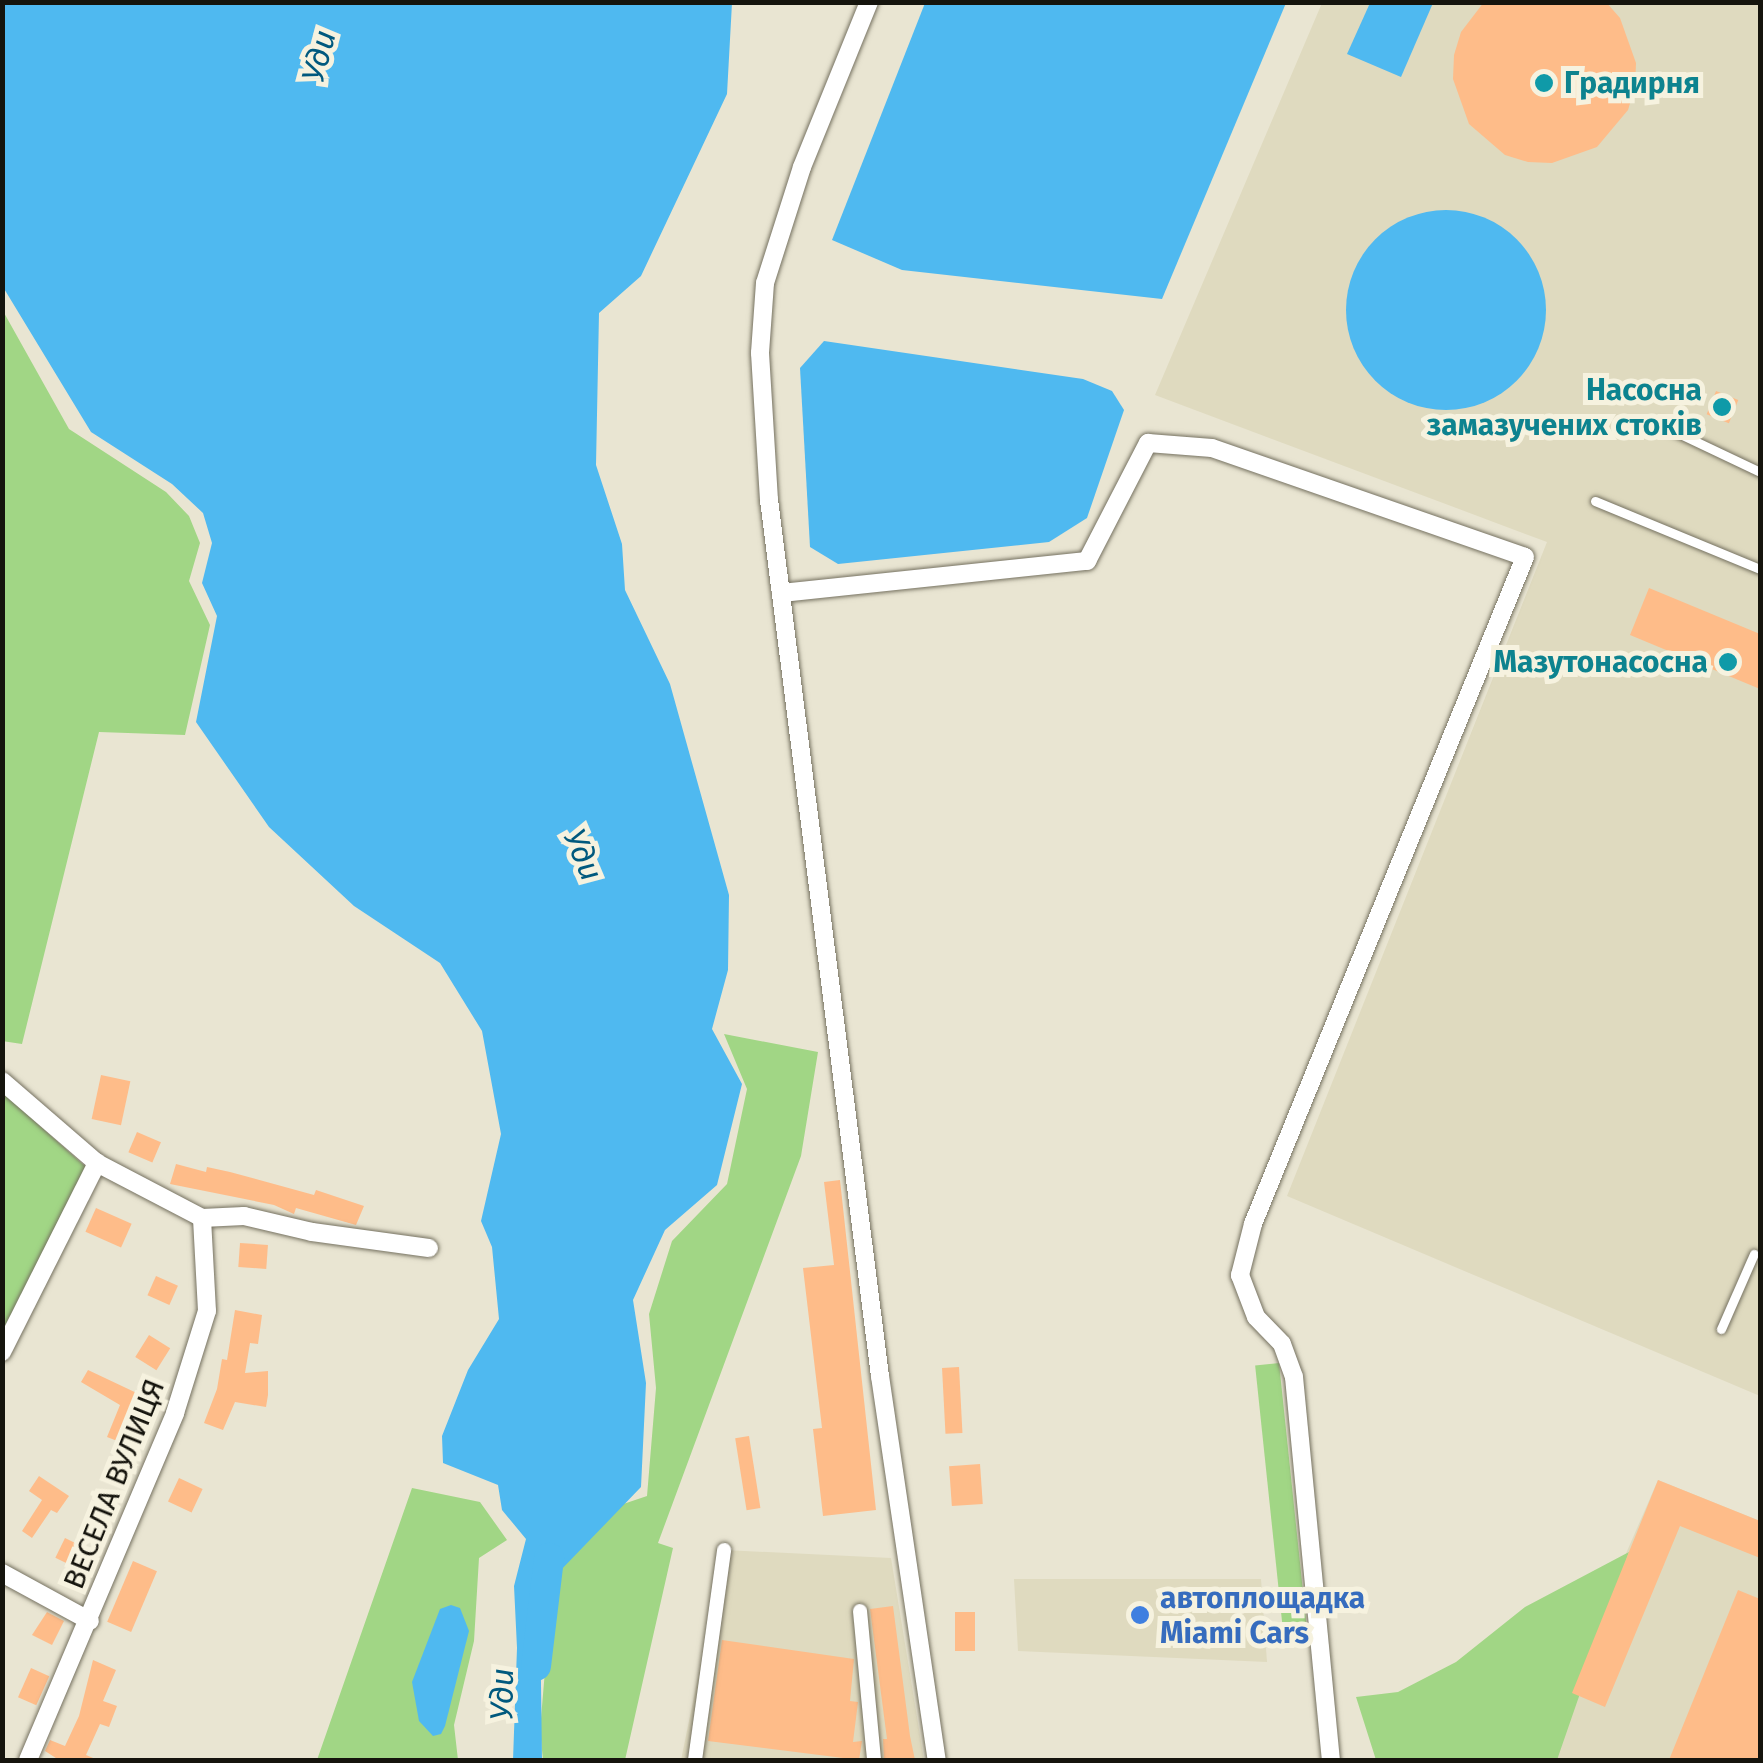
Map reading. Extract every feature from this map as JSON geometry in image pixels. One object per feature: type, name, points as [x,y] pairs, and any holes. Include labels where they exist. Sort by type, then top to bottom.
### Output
[{"type":"street","points":[[868,2],[802,167],[765,283],[760,353],[769,500],[880,1376],[937,1760]]},
{"type":"street","points":[[781,594],[1087,561],[1148,443],[1212,448],[1524,556],[1252,1224],[1240,1275],[1256,1317],[1282,1344],[1294,1378],[1331,1760]]},
{"type":"street","points":[[2,1081],[97,1163],[202,1218],[244,1216],[312,1232],[429,1248]]},
{"type":"street","points":[[2,1352],[97,1163]]},
{"type":"street","name":"ВЕСЕЛА ВУЛИЦЯ","points":[[28,1760],[90,1622],[175,1413],[207,1311],[202,1218]]},
{"type":"street","points":[[695,1760],[724,1550]]},
{"type":"street","points":[[2,1572],[90,1622]]},
{"type":"street","points":[[860,1610],[874,1760]]},
{"type":"lane","points":[[1659,424],[1760,472]]},
{"type":"lane","points":[[1594,501],[1760,569]]},
{"type":"lane","points":[[1721,1329],[1754,1254]]},
{"type":"shaded area","points":[[1322,3],[1760,3],[1760,1396],[1287,1196],[1547,542],[1155,395]]},
{"type":"shaded area","points":[[1658,1480],[1760,1521],[1760,1760],[1536,1760]]},
{"type":"shaded area","points":[[724,1550],[891,1558],[924,1760],[681,1760]]},
{"type":"shaded area","name":"автоплощадка Miami Cars","points":[[1014,1579],[1261,1579],[1267,1662],[1018,1651]]},
{"type":"green space","points":[[3,311],[69,429],[166,492],[189,516],[200,543],[189,581],[210,625],[185,735],[99,732],[22,1044],[2,1041]]},
{"type":"green space","points":[[724,1034],[818,1052],[801,1156],[658,1543],[673,1548],[625,1760],[543,1760],[540,1730],[549,1623],[570,1522],[647,1496],[656,1388],[649,1314],[672,1241],[727,1184],[747,1089]]},
{"type":"green space","points":[[3,1093],[87,1168],[3,1337]]},
{"type":"green space","points":[[1279,1363],[1308,1643],[1285,1646],[1255,1366]]},
{"type":"green space","points":[[412,1488],[480,1502],[507,1540],[479,1558],[474,1641],[454,1725],[458,1760],[317,1760]]},
{"type":"green space","points":[[1629,1552],[1557,1760],[1376,1760],[1356,1697],[1398,1692],[1456,1662],[1525,1607]]},
{"type":"water","points":[[3,2],[732,3],[727,94],[641,276],[599,313],[596,465],[622,544],[625,590],[670,684],[729,895],[728,970],[712,1029],[742,1084],[717,1185],[665,1230],[633,1300],[646,1383],[641,1487],[558,1573],[540,1608],[542,1760],[513,1760],[517,1648],[514,1586],[526,1539],[502,1510],[498,1485],[443,1463],[442,1436],[468,1370],[499,1319],[492,1247],[481,1221],[501,1134],[482,1031],[440,963],[354,906],[269,827],[196,722],[217,616],[202,583],[212,543],[203,513],[172,484],[91,432],[3,287]]},
{"type":"water","points":[[925,3],[1286,3],[1162,299],[902,270],[832,240]]},
{"type":"water","points":[[1370,3],[1433,3],[1401,77],[1347,54]]},
{"type":"water","points":[[1446,210],[1484,218],[1517,239],[1538,272],[1546,310],[1538,348],[1517,381],[1484,402],[1446,410],[1408,402],[1375,381],[1354,348],[1346,310],[1354,272],[1375,239],[1408,218]]},
{"type":"water","points":[[824,341],[1083,379],[1112,391],[1124,410],[1087,518],[1049,542],[838,564],[810,547],[800,368]]},
{"type":"water","points":[[451,1605],[460,1608],[469,1631],[445,1726],[441,1734],[433,1736],[419,1721],[412,1682],[440,1609]]},
{"type":"building","name":"Градирня","points":[[1484,2],[1606,2],[1620,18],[1636,63],[1635,87],[1628,110],[1597,147],[1552,163],[1528,162],[1505,155],[1469,124],[1453,79],[1454,55],[1461,32]]},
{"type":"building","name":"Насосна замазучених стоків","points":[[1716,391],[1738,400],[1729,423],[1707,414]]},
{"type":"building","name":"Мазутонасосна","points":[[1649,588],[1760,634],[1760,689],[1630,635]]},
{"type":"building","points":[[101,1075],[130,1081],[121,1125],[92,1119]]},
{"type":"building","points":[[137,1132],[161,1142],[152,1162],[128,1152]]},
{"type":"building","points":[[176,1164],[206,1172],[207,1167],[230,1172],[314,1195],[316,1190],[364,1206],[356,1225],[296,1208],[294,1214],[274,1205],[170,1184]]},
{"type":"building","points":[[840,1180],[876,1510],[823,1516],[813,1429],[822,1428],[803,1268],[834,1265],[824,1182]]},
{"type":"building","points":[[96,1208],[132,1224],[121,1248],[85,1232]]},
{"type":"building","points":[[240,1243],[268,1245],[266,1269],[238,1267]]},
{"type":"building","points":[[156,1276],[178,1286],[169,1305],[147,1295]]},
{"type":"building","points":[[235,1310],[262,1315],[258,1344],[250,1343],[245,1373],[268,1371],[268,1395],[266,1407],[235,1402],[223,1430],[204,1423],[217,1389],[222,1359],[227,1360]]},
{"type":"building","points":[[149,1335],[170,1348],[156,1370],[135,1357]]},
{"type":"building","points":[[959,1367],[962,1433],[945,1434],[942,1368]]},
{"type":"building","points":[[88,1370],[160,1404],[152,1421],[142,1416],[130,1446],[107,1437],[120,1405],[81,1382]]},
{"type":"building","points":[[749,1436],[760,1508],[747,1510],[735,1438]]},
{"type":"building","points":[[980,1464],[983,1504],[952,1506],[949,1466]]},
{"type":"building","points":[[39,1476],[69,1496],[57,1513],[51,1510],[32,1538],[22,1531],[42,1500],[29,1491]]},
{"type":"building","points":[[179,1478],[203,1489],[192,1513],[168,1502]]},
{"type":"building","points":[[1658,1480],[1760,1521],[1760,1558],[1680,1526],[1605,1707],[1572,1693]]},
{"type":"building","points":[[65,1538],[87,1549],[78,1569],[55,1558]]},
{"type":"building","points":[[133,1561],[157,1571],[131,1632],[107,1622]]},
{"type":"building","points":[[1738,1590],[1760,1599],[1760,1760],[1669,1760]]},
{"type":"building","points":[[893,1606],[915,1760],[884,1760],[883,1739],[887,1739],[870,1609]]},
{"type":"building","points":[[47,1612],[64,1621],[52,1645],[32,1635]]},
{"type":"building","points":[[955,1612],[975,1612],[975,1651],[955,1651]]},
{"type":"building","points":[[722,1640],[854,1659],[850,1701],[858,1702],[853,1742],[862,1741],[859,1760],[708,1741]]},
{"type":"building","points":[[93,1660],[116,1670],[103,1701],[117,1706],[109,1727],[100,1724],[86,1755],[98,1760],[59,1760],[45,1751],[50,1740],[65,1746],[79,1716]]},
{"type":"building","points":[[31,1668],[49,1676],[36,1705],[18,1697]]},
{"type":"waterway","name":"Уди","points":[[536,1666],[549,1558]]},
{"type":"place","name":"Градирня","points":[[1544,83]]},
{"type":"place","name":"Насосна замазучених стоків","points":[[1722,407]]},
{"type":"place","name":"Мазутонасосна","points":[[1728,662]]},
{"type":"place","name":"автоплощадка Miami Cars","points":[[1140,1615]]}]
